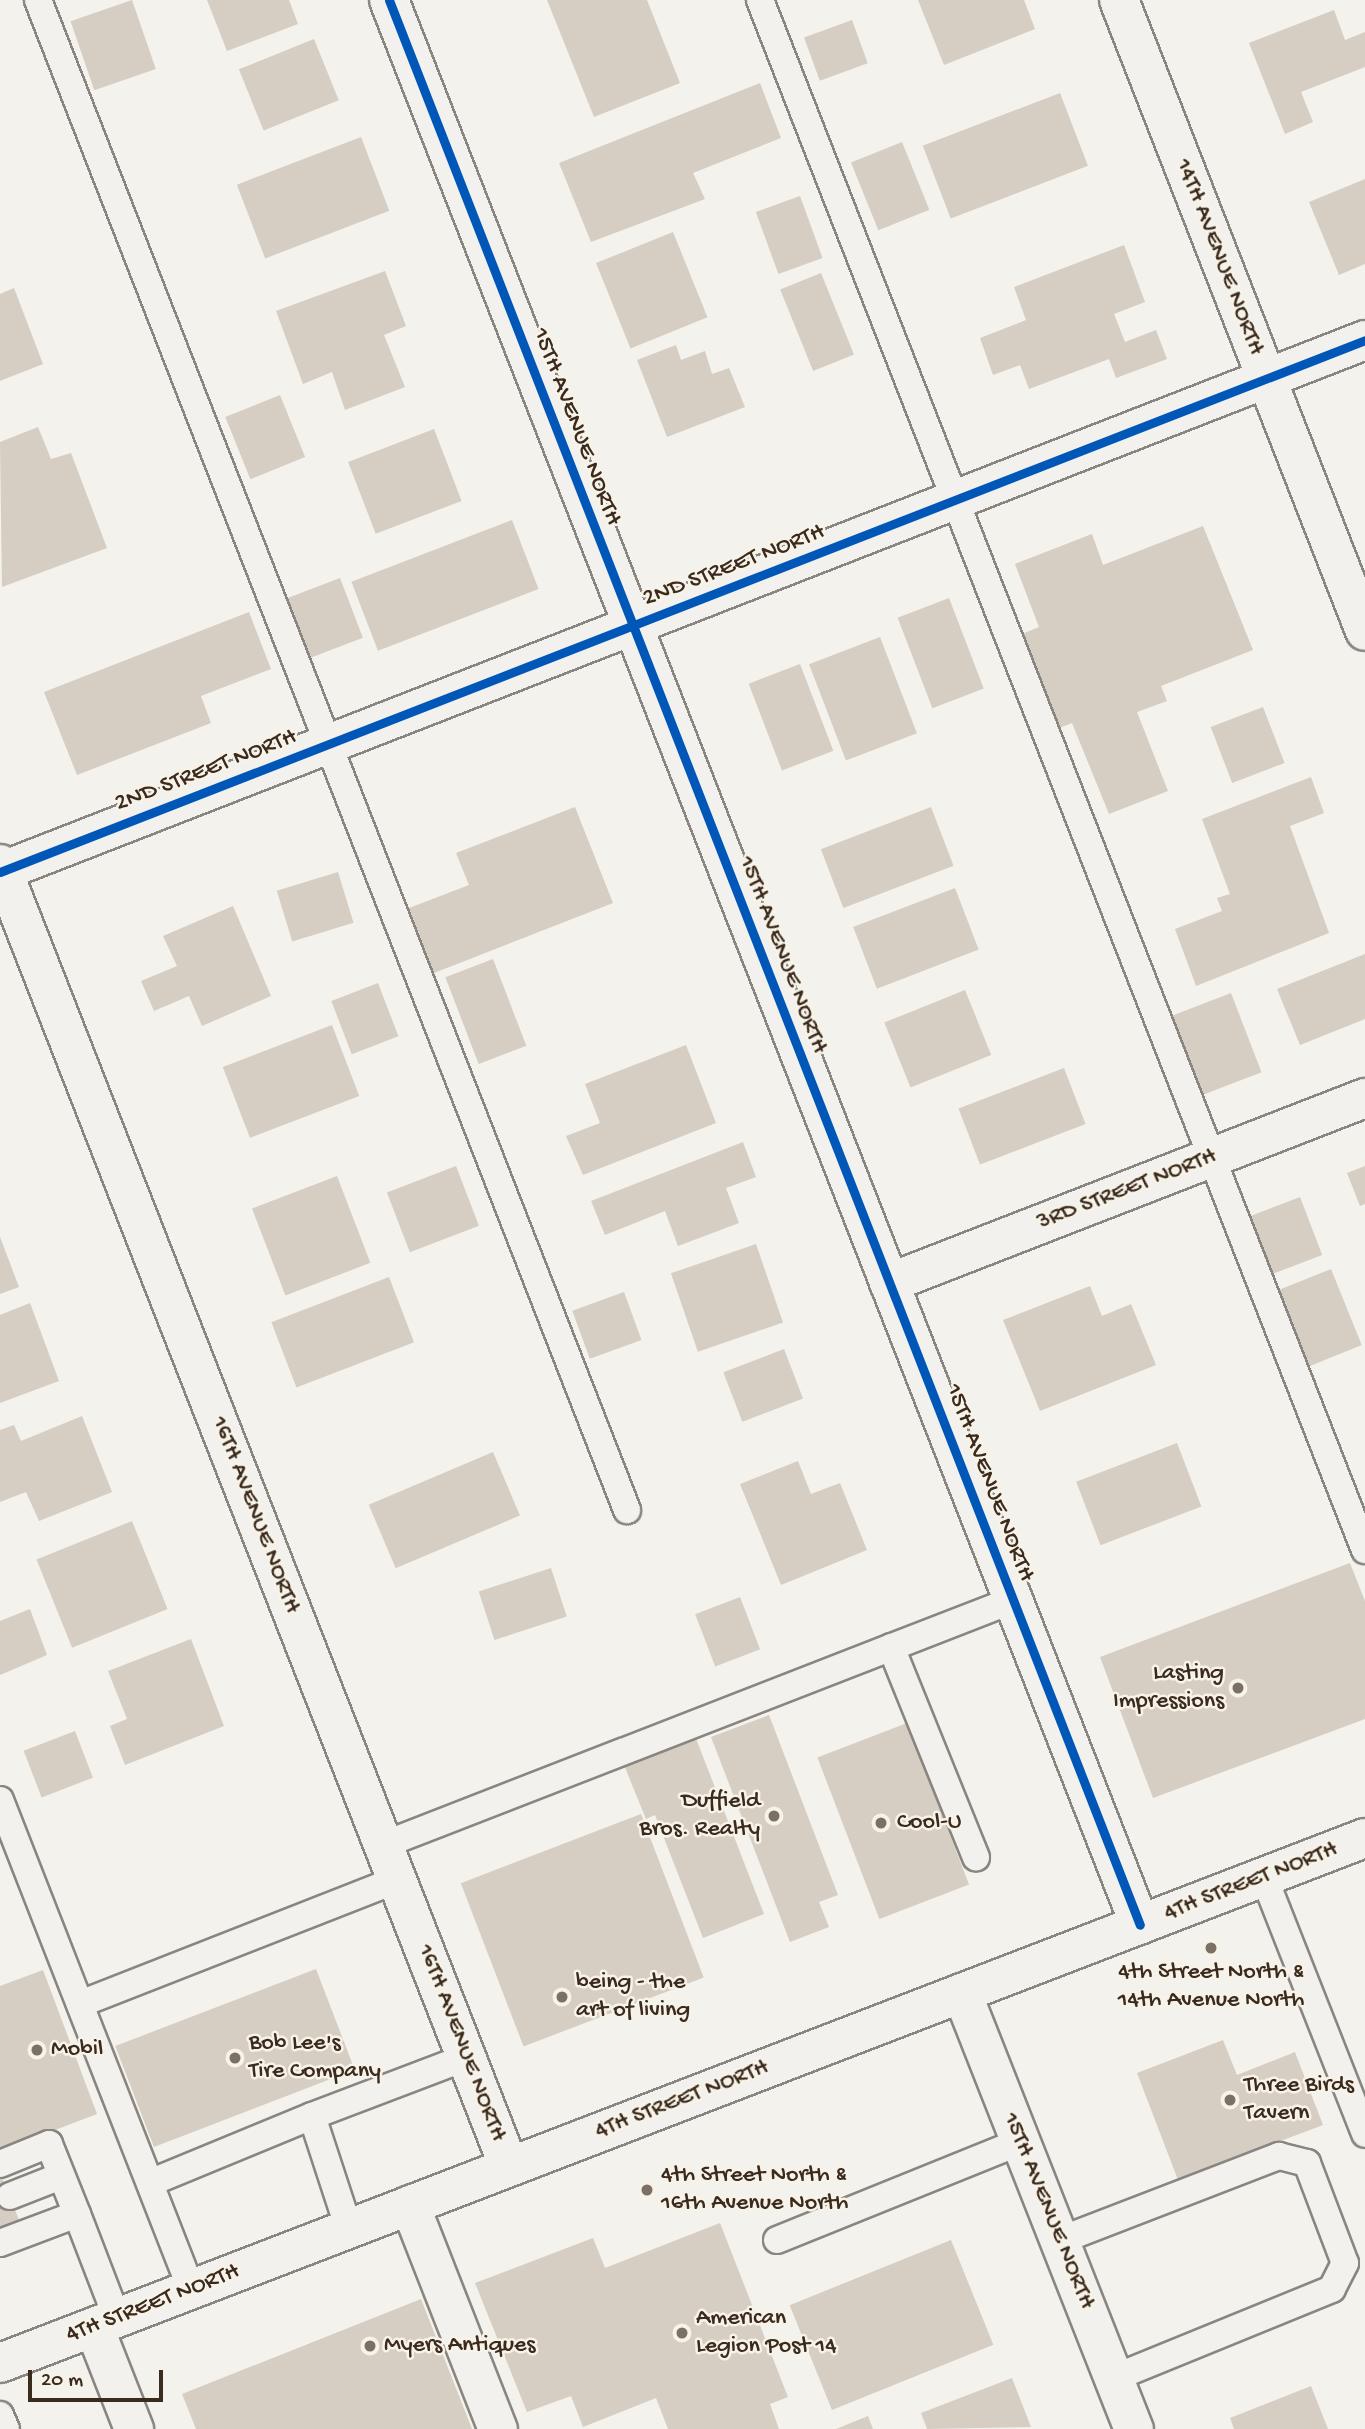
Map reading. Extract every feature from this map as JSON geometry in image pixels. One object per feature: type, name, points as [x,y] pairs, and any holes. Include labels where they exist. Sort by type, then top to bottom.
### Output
[{"type":"street","name":"15TH AVENUE NORTH","points":[[389,0],[1140,1924]]},
{"type":"street","name":"14TH AVENUE NORTH","points":[[1119,0],[1365,631]]},
{"type":"street","name":"2ND STREET NORTH","points":[[1,869],[1365,340]]},
{"type":"street","name":"16TH AVENUE NORTH","points":[[1,869],[509,2167]]},
{"type":"street","name":"3RD STREET NORTH","points":[[889,1283],[1365,1098]]},
{"type":"street","name":"4TH STREET NORTH","points":[[0,2363],[1365,1838]]},
{"type":"street","name":"15TH AVENUE NORTH","points":[[962,1993],[1134,2429]]},
{"type":"street","points":[[410,2205],[498,2429]]},
{"type":"street","points":[[106,2322],[134,2429]]},
{"type":"lane","points":[[38,0],[627,1510]]},
{"type":"lane","points":[[760,0],[1365,1550]]},
{"type":"lane","points":[[383,1845],[1013,1600]]},
{"type":"lane","points":[[891,1647],[976,1857]]},
{"type":"lane","points":[[0,1800],[152,2182],[191,2289]]},
{"type":"lane","points":[[1264,1877],[1365,2134]]},
{"type":"lane","points":[[80,2004],[397,1880]]},
{"type":"lane","points":[[152,2182],[312,2116],[467,2057]]},
{"type":"lane","points":[[312,2116],[349,2229]]},
{"type":"lane","points":[[777,2240],[1020,2142]]},
{"type":"lane","points":[[0,2164],[49,2144],[77,2214],[106,2322]]},
{"type":"lane","points":[[1061,2240],[1279,2156],[1307,2163],[1345,2263],[1332,2289],[1114,2378]]},
{"type":"lane","points":[[10,2196],[61,2176]]},
{"type":"lane","points":[[0,2243],[77,2214]]},
{"type":"lane","points":[[0,2415],[6,2429]]},
{"type":"building","points":[[132,0],[156,69],[94,90],[71,21]]},
{"type":"building","points":[[207,0],[289,0],[298,24],[227,51]]},
{"type":"building","points":[[547,0],[647,0],[680,83],[594,117]]},
{"type":"building","points":[[918,0],[1024,0],[1035,29],[944,65]]},
{"type":"building","points":[[1334,10],[1345,40],[1365,32],[1365,67],[1301,92],[1313,122],[1285,134],[1249,43]]},
{"type":"building","points":[[852,20],[868,63],[820,81],[804,37]]},
{"type":"building","points":[[314,39],[339,100],[264,131],[239,69]]},
{"type":"building","points":[[760,83],[781,138],[693,173],[705,199],[591,242],[559,163]]},
{"type":"building","points":[[1060,93],[1088,166],[951,218],[923,146]]},
{"type":"building","points":[[361,137],[389,211],[265,258],[237,185]]},
{"type":"building","points":[[902,142],[929,210],[878,230],[851,163]]},
{"type":"building","points":[[1365,179],[1365,264],[1339,275],[1309,202]]},
{"type":"building","points":[[800,196],[823,258],[778,274],[756,212]]},
{"type":"building","points":[[673,232],[707,317],[631,348],[596,263]]},
{"type":"building","points":[[1124,245],[1145,302],[1114,314],[1125,342],[1156,330],[1167,359],[1116,378],[1109,359],[1029,389],[1020,365],[993,375],[980,338],[1026,320],[1014,287]]},
{"type":"building","points":[[385,271],[406,326],[384,335],[405,387],[345,410],[332,372],[303,384],[276,311]]},
{"type":"building","points":[[821,273],[854,355],[813,371],[780,289]]},
{"type":"building","points":[[14,288],[43,364],[0,381],[0,294]]},
{"type":"building","points":[[676,345],[681,360],[705,351],[712,374],[729,368],[745,407],[667,437],[637,360]]},
{"type":"building","points":[[280,395],[305,457],[250,479],[225,417]]},
{"type":"building","points":[[38,427],[51,459],[71,453],[107,548],[2,587],[0,442]]},
{"type":"building","points":[[434,429],[462,501],[376,534],[348,462]]},
{"type":"building","points":[[512,520],[539,589],[378,651],[351,582]]},
{"type":"building","points":[[1203,526],[1253,650],[1161,686],[1167,701],[1137,712],[1168,791],[1109,814],[1072,723],[1054,730],[1017,636],[1039,627],[1015,564],[1092,534],[1103,565]]},
{"type":"building","points":[[340,578],[363,638],[304,660],[281,601]]},
{"type":"building","points":[[949,598],[984,689],[932,708],[898,618]]},
{"type":"building","points":[[249,612],[271,669],[201,696],[211,723],[77,775],[44,692]]},
{"type":"building","points":[[880,637],[917,733],[846,760],[809,664]]},
{"type":"building","points":[[800,664],[833,751],[782,771],[749,684]]},
{"type":"building","points":[[1263,707],[1285,763],[1232,783],[1211,727]]},
{"type":"building","points":[[1311,777],[1324,813],[1290,826],[1329,933],[1196,986],[1175,929],[1222,911],[1217,898],[1230,894],[1202,819]]},
{"type":"building","points":[[575,807],[613,903],[434,973],[409,908],[469,885],[456,853]]},
{"type":"building","points":[[931,807],[954,866],[843,908],[821,849]]},
{"type":"building","points":[[338,872],[353,923],[292,941],[277,891]]},
{"type":"building","points":[[955,888],[979,950],[877,989],[853,927]]},
{"type":"building","points":[[233,906],[271,996],[202,1026],[189,996],[154,1011],[141,981],[177,966],[163,936]]},
{"type":"building","points":[[1365,954],[1365,1019],[1300,1045],[1277,989]]},
{"type":"building","points":[[493,959],[526,1046],[479,1064],[445,977]]},
{"type":"building","points":[[378,983],[398,1036],[352,1054],[331,1001]]},
{"type":"building","points":[[965,990],[991,1055],[911,1087],[884,1023]]},
{"type":"building","points":[[1231,993],[1261,1072],[1200,1096],[1169,1017]]},
{"type":"building","points":[[332,1025],[359,1096],[250,1138],[223,1067]]},
{"type":"building","points":[[686,1045],[716,1123],[583,1175],[566,1136],[600,1123],[585,1084]]},
{"type":"building","points":[[1064,1068],[1086,1124],[980,1165],[959,1108]]},
{"type":"building","points":[[743,1142],[756,1177],[726,1188],[739,1223],[678,1246],[665,1211],[605,1235],[591,1201]]},
{"type":"building","points":[[456,1166],[479,1226],[410,1252],[387,1193]]},
{"type":"building","points":[[1365,1166],[1365,1204],[1360,1206],[1347,1173]]},
{"type":"building","points":[[337,1176],[370,1263],[285,1295],[252,1209]]},
{"type":"building","points":[[1300,1197],[1322,1255],[1267,1276],[1245,1218]]},
{"type":"building","points":[[0,1237],[19,1287],[0,1294]]},
{"type":"building","points":[[756,1244],[783,1322],[698,1352],[671,1273]]},
{"type":"building","points":[[1331,1269],[1362,1345],[1301,1369],[1271,1293]]},
{"type":"building","points":[[389,1277],[414,1342],[296,1388],[271,1322]]},
{"type":"building","points":[[1090,1286],[1102,1316],[1131,1304],[1156,1365],[1040,1411],[1003,1320]]},
{"type":"building","points":[[624,1292],[641,1340],[590,1359],[572,1311]]},
{"type":"building","points":[[30,1303],[59,1381],[0,1403],[0,1315]]},
{"type":"building","points":[[784,1349],[803,1398],[742,1422],[723,1372]]},
{"type":"building","points":[[82,1416],[112,1492],[39,1521],[26,1492],[0,1502],[0,1430],[14,1425],[21,1441]]},
{"type":"building","points":[[1177,1443],[1201,1506],[1101,1545],[1076,1482]]},
{"type":"building","points":[[493,1452],[520,1516],[396,1568],[369,1505]]},
{"type":"building","points":[[798,1461],[811,1494],[840,1483],[867,1550],[781,1585],[740,1484]]},
{"type":"building","points":[[132,1521],[168,1609],[72,1648],[37,1560]]},
{"type":"building","name":"Lasting Impressions","points":[[1350,1563],[1365,1601],[1365,1719],[1153,1798],[1100,1657]]},
{"type":"building","points":[[551,1568],[567,1617],[494,1640],[479,1591]]},
{"type":"building","points":[[740,1597],[760,1649],[715,1666],[695,1614]]},
{"type":"building","points":[[30,1609],[47,1655],[0,1675],[0,1621]]},
{"type":"building","points":[[191,1639],[224,1726],[125,1765],[110,1726],[127,1719],[108,1671]]},
{"type":"building","name":"Duffield Bros. Realty","points":[[769,1715],[838,1895],[819,1902],[829,1927],[790,1942],[711,1737]]},
{"type":"building","points":[[907,1723],[969,1885],[879,1919],[817,1757]]},
{"type":"building","points":[[75,1731],[93,1778],[42,1797],[24,1751]]},
{"type":"building","points":[[695,1736],[764,1914],[703,1938],[655,1815],[646,1819],[624,1765]]},
{"type":"building","points":[[641,1814],[704,1977],[524,2047],[461,1883]]},
{"type":"building","name":"Bob Lee's Tire Company","points":[[316,1969],[355,2070],[154,2147],[115,2046]]},
{"type":"building","name":"Mobil","points":[[43,1970],[97,2114],[0,2151],[0,1986]]},
{"type":"building","name":"Three Birds Tavern","points":[[1223,2040],[1237,2075],[1295,2052],[1323,2125],[1178,2180],[1137,2073]]},
{"type":"building","points":[[0,2172],[19,2220],[0,2228]]},
{"type":"building","name":"American Legion Post 14","points":[[720,2223],[788,2397],[770,2404],[779,2429],[668,2429],[656,2398],[583,2427],[571,2396],[527,2412],[475,2283],[593,2238],[605,2268]]},
{"type":"building","points":[[951,2240],[993,2345],[832,2410],[790,2305]]},
{"type":"building","name":"Myers Antiques","points":[[421,2299],[472,2429],[196,2429],[182,2394]]},
{"type":"building","points":[[1012,2378],[1031,2427],[927,2429],[921,2413]]},
{"type":"building","points":[[1311,2386],[1328,2429],[1234,2429],[1230,2418]]},
{"type":"building","points":[[868,2416],[873,2429],[836,2429]]},
{"type":"cycle path","points":[[389,0],[1140,1925]]},
{"type":"cycle path","points":[[0,872],[1365,340]]},
{"type":"place","name":"Lasting Impressions","points":[[1238,1688]]},
{"type":"place","name":"Duffield Bros. Realty","points":[[774,1816]]},
{"type":"place","name":"Cool-U","points":[[881,1823]]},
{"type":"place","name":"4th Street North & 14th Avenue North","points":[[1211,1948]]},
{"type":"place","name":"being - the art of living","points":[[562,1997]]},
{"type":"place","name":"Mobil","points":[[37,2050]]},
{"type":"place","name":"Bob Lee's Tire Company","points":[[235,2058]]},
{"type":"place","name":"Three Birds Tavern","points":[[1230,2100]]},
{"type":"place","name":"4th Street North & 16th Avenue North","points":[[647,2190]]},
{"type":"place","name":"American Legion Post 14","points":[[682,2333]]},
{"type":"place","name":"Myers Antiques","points":[[370,2346]]}]
